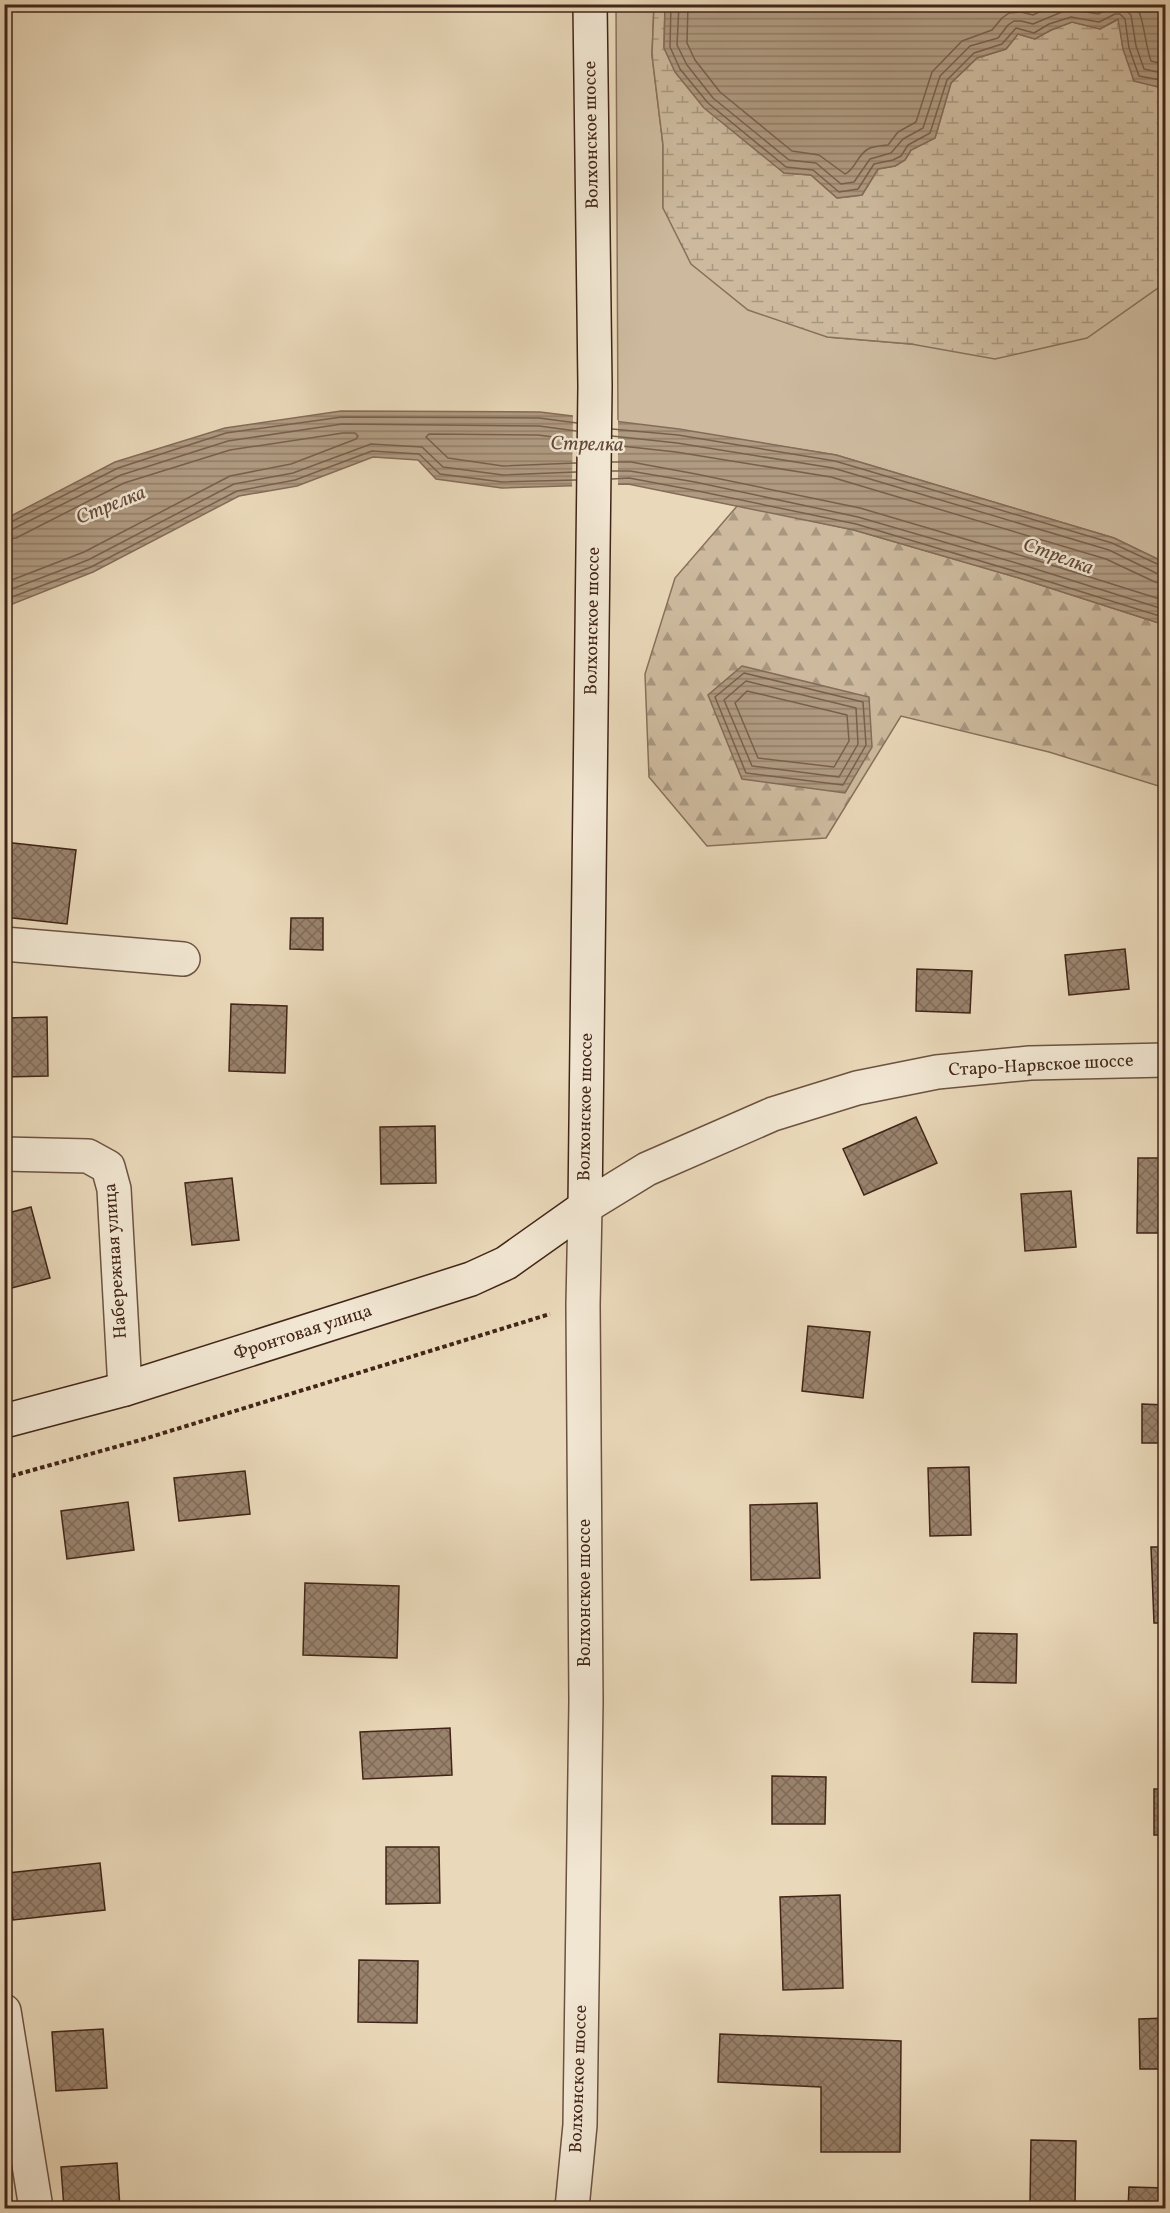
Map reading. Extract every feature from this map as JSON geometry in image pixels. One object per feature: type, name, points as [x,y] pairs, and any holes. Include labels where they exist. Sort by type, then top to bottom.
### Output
[{"type":"street","name":"Волхонское шоссе","points":[[572,2208],[580,2125],[586,1713],[583,1305],[595,386],[590,4]]},
{"type":"street","points":[[4,944],[183,959]]},
{"type":"street","name":"Старо-Нарвское шоссе","points":[[585,1207],[647,1169],[773,1114],[857,1088],[937,1072],[1019,1064],[1166,1060]]},
{"type":"street","name":"Набережная улица","points":[[4,1154],[88,1156],[108,1167],[114,1189],[125,1389]]},
{"type":"street","name":"Фронтовая улица","points":[[4,1421],[125,1389],[471,1279],[506,1263],[585,1207]]},
{"type":"street","points":[[4,2011],[36,2208]]},
{"type":"path","points":[[4,1478],[144,1439],[551,1314]]},
{"type":"green space","points":[[616,5],[654,5],[652,55],[663,145],[663,208],[827,337],[911,344],[1165,283],[1165,563],[1114,538],[836,455],[679,430],[618,423]]},
{"type":"green space","points":[[654,5],[665,5],[664,48],[784,173],[811,175],[837,198],[862,195],[878,169],[895,166],[905,160],[911,150],[935,138],[951,83],[977,58],[1006,49],[1018,34],[1035,39],[1072,22],[1100,29],[1119,19],[1123,49],[1162,88],[1165,86],[1165,283],[1087,338],[995,359],[911,344],[827,337],[748,310],[691,264],[663,208],[663,145],[652,55]]},
{"type":"green space","points":[[738,505],[854,530],[1019,578],[1165,625],[1165,788],[1049,752],[901,716],[826,838],[707,846],[649,777],[645,674],[675,578]]},
{"type":"water","points":[[665,5],[1165,5],[1165,86],[1162,88],[1134,81],[1123,49],[1118,19],[1100,29],[1072,22],[1035,39],[1018,34],[1006,49],[977,58],[951,83],[935,138],[911,150],[905,160],[895,166],[878,169],[862,195],[837,198],[811,175],[784,173],[704,108],[675,72],[664,48]]},
{"type":"water","name":"Стрелка","points":[[341,411],[540,412],[679,429],[836,455],[1114,538],[1166,563],[1165,625],[1019,578],[854,530],[628,484],[502,488],[436,479],[418,460],[373,457],[297,486],[239,496],[93,572],[5,607],[5,519],[115,462],[225,428]]},
{"type":"water","points":[[742,666],[869,697],[872,747],[845,793],[742,779],[708,695]]},
{"type":"pier","points":[[573,414],[618,420],[618,487],[572,489]]},
{"type":"building","points":[[4,842],[76,850],[67,924],[4,917]]},
{"type":"building","points":[[291,918],[323,918],[323,950],[290,949]]},
{"type":"building","points":[[1125,949],[1129,989],[1069,995],[1065,955]]},
{"type":"building","points":[[917,969],[972,971],[970,1013],[916,1011]]},
{"type":"building","points":[[231,1004],[287,1006],[285,1073],[229,1071]]},
{"type":"building","points":[[47,1017],[48,1076],[4,1077],[4,1018]]},
{"type":"building","points":[[916,1117],[937,1163],[864,1195],[843,1149]]},
{"type":"building","points":[[435,1126],[436,1183],[381,1184],[380,1127]]},
{"type":"building","points":[[1138,1158],[1166,1158],[1166,1233],[1137,1233]]},
{"type":"building","points":[[232,1178],[239,1240],[192,1245],[185,1183]]},
{"type":"building","points":[[1071,1191],[1076,1247],[1025,1251],[1021,1194]]},
{"type":"building","points":[[31,1207],[50,1278],[4,1290],[4,1214]]},
{"type":"building","points":[[808,1326],[870,1332],[863,1398],[802,1391]]},
{"type":"building","points":[[1142,1404],[1166,1405],[1166,1443],[1142,1443]]},
{"type":"building","points":[[969,1467],[971,1535],[930,1536],[928,1468]]},
{"type":"building","points":[[245,1471],[250,1514],[179,1521],[174,1478]]},
{"type":"building","points":[[128,1502],[134,1550],[67,1559],[61,1511]]},
{"type":"building","points":[[817,1503],[820,1578],[751,1580],[750,1505]]},
{"type":"building","points":[[1151,1547],[1166,1547],[1166,1623],[1154,1623]]},
{"type":"building","points":[[305,1583],[399,1586],[397,1658],[303,1655]]},
{"type":"building","points":[[974,1633],[1017,1634],[1016,1683],[972,1682]]},
{"type":"building","points":[[450,1728],[452,1775],[363,1779],[360,1732]]},
{"type":"building","points":[[772,1776],[826,1777],[825,1824],[772,1824]]},
{"type":"building","points":[[1154,1789],[1166,1789],[1166,1835],[1154,1835]]},
{"type":"building","points":[[386,1847],[439,1847],[440,1903],[386,1904]]},
{"type":"building","points":[[100,1863],[105,1910],[13,1920],[8,1873]]},
{"type":"building","points":[[840,1895],[843,1988],[783,1990],[780,1897]]},
{"type":"building","points":[[359,1960],[418,1961],[417,2023],[358,2022]]},
{"type":"building","points":[[1166,2018],[1166,2069],[1140,2069],[1139,2019]]},
{"type":"building","points":[[103,2029],[107,2088],[56,2091],[52,2032]]},
{"type":"building","points":[[720,2034],[901,2041],[900,2152],[821,2152],[821,2087],[718,2082]]},
{"type":"building","points":[[1031,2140],[1076,2141],[1075,2205],[1030,2204]]},
{"type":"building","points":[[117,2163],[120,2208],[64,2208],[61,2167]]},
{"type":"building","points":[[1129,2187],[1166,2188],[1166,2208],[1128,2208]]}]
